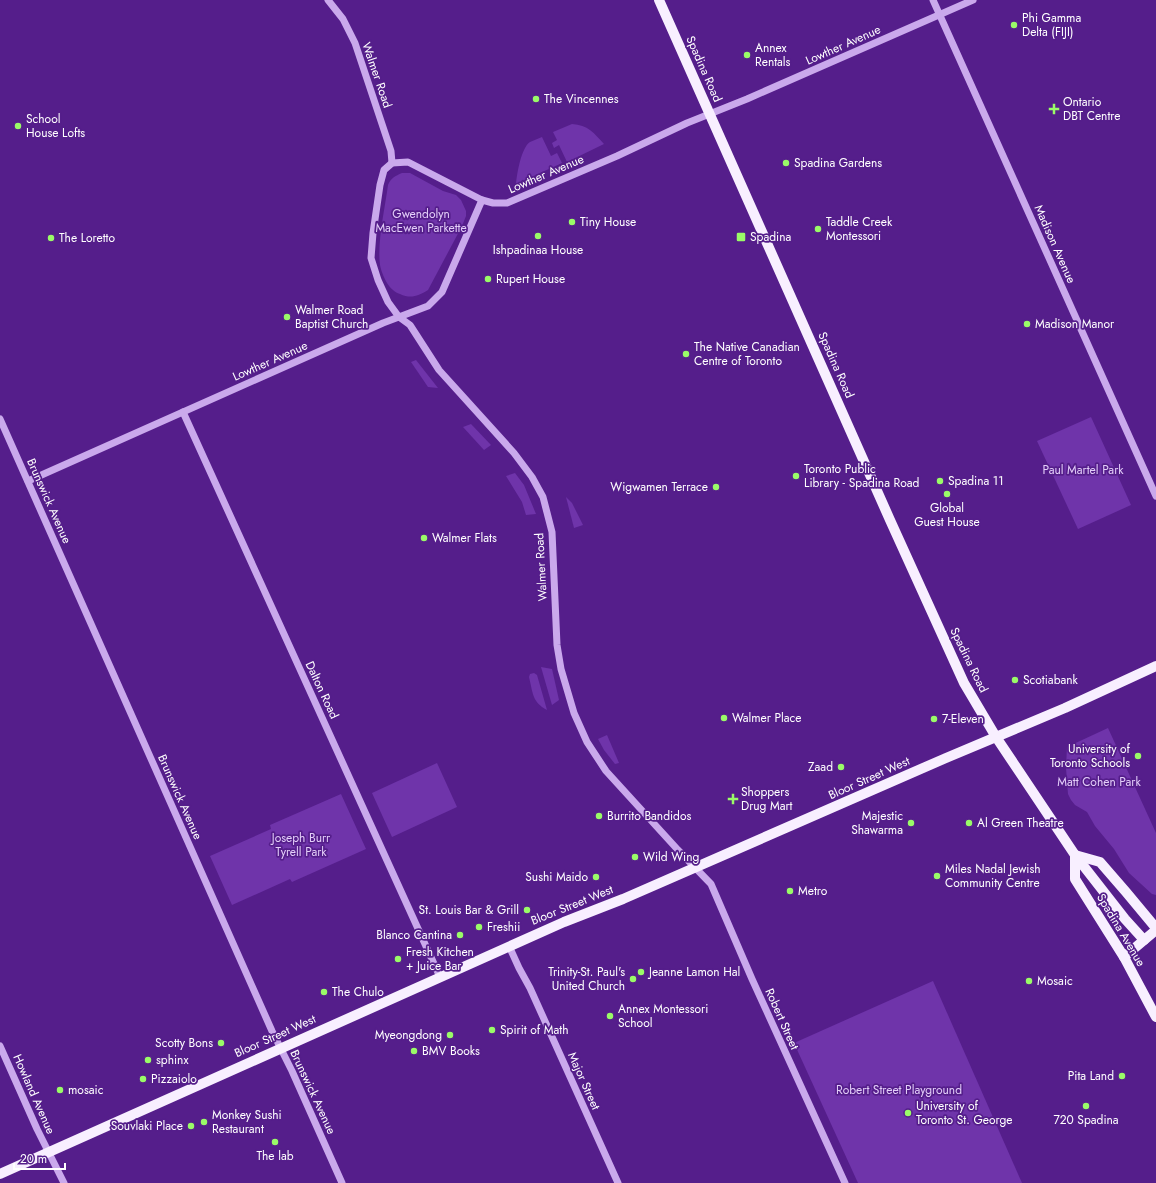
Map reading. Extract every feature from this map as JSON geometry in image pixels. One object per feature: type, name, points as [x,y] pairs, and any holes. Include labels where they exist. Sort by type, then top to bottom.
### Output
[{"type":"main road","name":"Spadina Road","points":[[659,0],[964,683],[996,737]]},
{"type":"main road","name":"Bloor Street West","points":[[0,1174],[509,946],[564,922],[623,899],[946,758],[1065,708],[1156,666]]},
{"type":"main road","points":[[996,737],[1075,855],[1125,920],[1144,940]]},
{"type":"main road","name":"Spadina Avenue","points":[[1156,929],[1100,862],[1075,855],[1075,879],[1124,957],[1156,1017]]},
{"type":"main road","points":[[1124,957],[1156,929]]},
{"type":"street","name":"Walmer Road","points":[[328,0],[343,19],[355,43],[391,151],[392,163],[384,170],[380,185],[373,233],[371,258],[380,286],[388,302],[399,317],[410,325],[439,370],[514,453],[532,477],[542,497],[552,532],[557,645],[561,669],[574,713],[587,742],[606,771],[695,868]]},
{"type":"street","name":"Madison Avenue","points":[[933,0],[1156,496]]},
{"type":"street","name":"Lowther Avenue","points":[[28,481],[399,317],[428,306],[442,292],[482,200],[492,204],[507,203],[973,0]]},
{"type":"street","points":[[392,163],[408,162],[482,200]]},
{"type":"street","name":"Dalton Road","points":[[183,412],[440,977]]},
{"type":"street","name":"Brunswick Avenue","points":[[0,419],[342,1183]]},
{"type":"street","name":"Robert Street","points":[[695,868],[711,884],[752,979],[845,1183]]},
{"type":"street","name":"Major Street","points":[[509,946],[530,988],[618,1183]]},
{"type":"street","name":"Howland Avenue","points":[[0,1046],[48,1152],[64,1183]]},
{"type":"green space","points":[[572,124],[587,128],[604,144],[567,162],[559,145],[554,148],[552,143],[557,140],[553,132]]},
{"type":"green space","points":[[542,137],[551,156],[557,153],[562,163],[516,184],[517,174],[524,150],[530,142]]},
{"type":"green space","name":"Gwendolyn MacEwen Parkette","points":[[402,173],[410,173],[443,191],[456,195],[461,200],[466,211],[466,216],[462,226],[428,290],[411,297],[404,296],[396,292],[389,286],[382,273],[379,256],[380,236],[388,185],[397,175]]},
{"type":"green space","points":[[416,360],[438,388],[428,387],[411,362]]},
{"type":"green space","name":"Paul Martel Park","points":[[1091,417],[1131,505],[1078,529],[1037,441]]},
{"type":"green space","points":[[471,424],[491,445],[484,450],[463,427]]},
{"type":"green space","points":[[515,473],[524,485],[536,514],[526,515],[522,502],[506,476]]},
{"type":"green space","points":[[566,497],[572,503],[583,525],[574,528]]},
{"type":"green space","points":[[541,667],[552,669],[559,700],[552,705]]},
{"type":"green space","points":[[534,673],[537,675],[547,710],[538,704],[532,692],[529,677],[530,674]]},
{"type":"green space","name":"Matt Cohen Park","points":[[1108,728],[1156,833],[1156,895],[1152,894],[1129,873],[1114,849],[1095,826],[1087,812],[1075,805],[1068,794],[1066,768],[1067,747]]},
{"type":"green space","points":[[607,735],[619,763],[615,764],[604,750],[598,739]]},
{"type":"green space","points":[[437,763],[457,807],[392,837],[372,793]]},
{"type":"green space","name":"Joseph Burr Tyrell Park","points":[[341,794],[366,849],[292,882],[290,879],[232,905],[210,856],[271,829],[270,825]]},
{"type":"green space","name":"Robert Street Playground","points":[[933,981],[1022,1183],[858,1183],[794,1043]]},
{"type":"place","name":"Phi Gamma Delta (FIJI)","points":[[1014,25]]},
{"type":"place","name":"Annex Rentals","points":[[747,55]]},
{"type":"place","name":"The Vincennes","points":[[536,99]]},
{"type":"place","name":"Ontario DBT Centre","points":[[1054,109]]},
{"type":"place","name":"School House Lofts","points":[[18,126]]},
{"type":"place","name":"Spadina Gardens","points":[[786,163]]},
{"type":"place","name":"Tiny House","points":[[572,222]]},
{"type":"place","name":"Taddle Creek Montessori","points":[[818,229]]},
{"type":"place","name":"Ishpadinaa House","points":[[538,236]]},
{"type":"place","name":"Spadina","points":[[741,237]]},
{"type":"place","name":"The Loretto","points":[[51,238]]},
{"type":"place","name":"Rupert House","points":[[488,279]]},
{"type":"place","name":"Walmer Road Baptist Church","points":[[287,317]]},
{"type":"place","name":"Madison Manor","points":[[1027,324]]},
{"type":"place","name":"The Native Canadian Centre of Toronto","points":[[686,354]]},
{"type":"place","name":"Toronto Public Library - Spadina Road","points":[[796,476]]},
{"type":"place","name":"Spadina 11","points":[[940,481]]},
{"type":"place","name":"Wigwamen Terrace","points":[[716,487]]},
{"type":"place","name":"Global Guest House","points":[[947,494]]},
{"type":"place","name":"Walmer Flats","points":[[424,538]]},
{"type":"place","name":"Scotiabank","points":[[1015,680]]},
{"type":"place","name":"Walmer Place","points":[[724,718]]},
{"type":"place","name":"7-Eleven","points":[[934,719]]},
{"type":"place","name":"University of Toronto Schools","points":[[1138,756]]},
{"type":"place","name":"Zaad","points":[[841,767]]},
{"type":"place","name":"Shoppers Drug Mart","points":[[733,799]]},
{"type":"place","name":"Burrito Bandidos","points":[[599,816]]},
{"type":"place","name":"Majestic Shawarma","points":[[911,823]]},
{"type":"place","name":"Al Green Theatre","points":[[969,823]]},
{"type":"place","name":"Wild Wing","points":[[635,857]]},
{"type":"place","name":"Miles Nadal Jewish Community Centre","points":[[937,876]]},
{"type":"place","name":"Sushi Maido","points":[[596,877]]},
{"type":"place","name":"Metro","points":[[790,891]]},
{"type":"place","name":"St. Louis Bar & Grill","points":[[527,910]]},
{"type":"place","name":"Freshii","points":[[479,927]]},
{"type":"place","name":"Blanco Cantina","points":[[460,935]]},
{"type":"place","name":"Fresh Kitchen + Juice Bar","points":[[398,959]]},
{"type":"place","name":"Jeanne Lamon Hal","points":[[641,972]]},
{"type":"place","name":"Trinity-St. Paul's United Church","points":[[633,979]]},
{"type":"place","name":"Mosaic","points":[[1029,981]]},
{"type":"place","name":"The Chulo","points":[[324,992]]},
{"type":"place","name":"Annex Montessori School","points":[[610,1016]]},
{"type":"place","name":"Spirit of Math","points":[[492,1030]]},
{"type":"place","name":"Myeongdong","points":[[450,1035]]},
{"type":"place","name":"Scotty Bons","points":[[221,1043]]},
{"type":"place","name":"BMV Books","points":[[414,1051]]},
{"type":"place","name":"sphinx","points":[[148,1060]]},
{"type":"place","name":"Pita Land","points":[[1122,1076]]},
{"type":"place","name":"Pizzaiolo","points":[[143,1079]]},
{"type":"place","name":"mosaic","points":[[60,1090]]},
{"type":"place","name":"720 Spadina","points":[[1086,1106]]},
{"type":"place","name":"University of Toronto St. George","points":[[908,1113]]},
{"type":"place","name":"Monkey Sushi Restaurant","points":[[204,1122]]},
{"type":"place","name":"Souvlaki Place","points":[[191,1126]]},
{"type":"place","name":"The lab","points":[[275,1142]]}]
